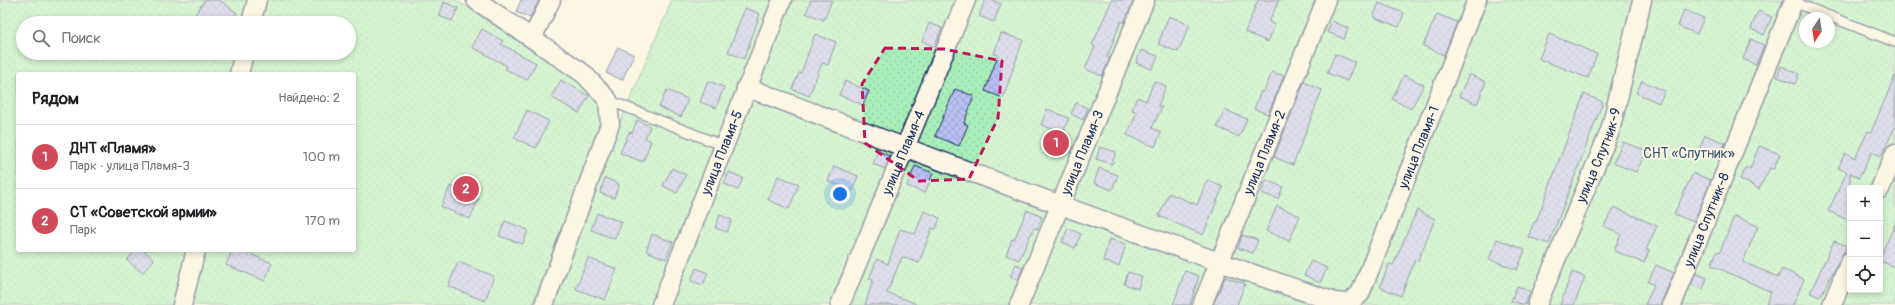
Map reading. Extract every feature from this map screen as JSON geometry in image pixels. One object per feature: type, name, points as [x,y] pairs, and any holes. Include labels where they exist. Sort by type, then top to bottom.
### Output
[{"type":"street","points":[[253,16],[257,0]]},
{"type":"street","points":[[476,0],[584,74],[608,100],[610,124],[544,305]]},
{"type":"street","points":[[532,38],[551,0]]},
{"type":"street","name":"улица Пламя-5","points":[[661,305],[746,87],[782,0]]},
{"type":"street","name":"улица Пламя-4","points":[[840,305],[966,0]]},
{"type":"street","name":"улица Пламя-3","points":[[1019,305],[1145,0]]},
{"type":"street","name":"улица Пламя-2","points":[[1202,305],[1326,0]]},
{"type":"street","name":"улица Пламя-1","points":[[1219,263],[1335,302],[1348,303],[1360,294],[1477,0]]},
{"type":"street","name":"улица Спутник-9","points":[[1537,305],[1610,131],[1642,0]]},
{"type":"street","name":"улица Спутник-8","points":[[1672,305],[1793,0]]},
{"type":"street","points":[[239,72],[242,60]]},
{"type":"street","points":[[746,87],[905,148],[1219,263]]},
{"type":"street","points":[[1882,185],[1895,153]]},
{"type":"street","points":[[182,305],[195,252]]},
{"type":"street","points":[[1832,305],[1847,268]]},
{"type":"lane","points":[[1793,0],[1895,42]]},
{"type":"lane","points":[[608,100],[724,146]]},
{"type":"highlighted area","points":[[885,48],[944,49],[1002,61],[998,118],[969,179],[919,181],[865,143],[862,84]]},
{"type":"green space","points":[[0,0],[456,0],[577,81],[598,100],[601,127],[532,305],[0,305]]},
{"type":"green space","name":"СНТ «Спутник»","points":[[672,0],[1895,0],[1895,305],[552,305],[619,125]]},
{"type":"building","points":[[205,0],[219,0],[237,13],[235,16],[194,16]]},
{"type":"building","points":[[521,0],[539,0],[530,18],[516,12]]},
{"type":"building","points":[[811,0],[832,0],[824,20],[806,13]]},
{"type":"building","points":[[985,0],[991,0],[1001,4],[994,22],[979,16]]},
{"type":"building","points":[[1112,0],[1134,0],[1124,23],[1121,21],[1107,57],[1110,58],[1102,76],[1085,69],[1095,46],[1092,45]]},
{"type":"building","points":[[1258,0],[1279,0],[1269,22],[1275,25],[1268,42],[1245,32]]},
{"type":"building","points":[[444,2],[458,8],[452,21],[439,16]]},
{"type":"building","points":[[1379,3],[1404,13],[1399,27],[1373,17]]},
{"type":"building","points":[[745,8],[760,14],[744,59],[728,52]]},
{"type":"building","points":[[1684,10],[1704,18],[1697,34],[1678,26]]},
{"type":"building","points":[[1758,11],[1772,17],[1764,35],[1751,29]]},
{"type":"building","points":[[1437,14],[1457,22],[1444,55],[1423,46]]},
{"type":"building","points":[[1169,16],[1190,25],[1178,52],[1158,44]]},
{"type":"building","points":[[1332,21],[1348,28],[1344,39],[1327,32]]},
{"type":"building","points":[[929,23],[942,28],[934,47],[922,41]]},
{"type":"building","points":[[482,29],[503,41],[501,44],[536,63],[527,80],[505,69],[507,66],[472,47]]},
{"type":"building","points":[[1001,33],[1023,40],[1003,98],[985,91],[998,55],[994,54]]},
{"type":"building","points":[[815,34],[836,42],[828,65],[822,63],[809,96],[792,89],[799,73],[801,73]]},
{"type":"building","points":[[1549,34],[1597,54],[1588,78],[1539,59]]},
{"type":"building","points":[[1751,39],[1764,45],[1756,65],[1743,59]]},
{"type":"building","points":[[618,47],[634,55],[622,80],[606,73]]},
{"type":"building","points":[[1141,50],[1158,56],[1152,69],[1136,63]]},
{"type":"building","points":[[1335,54],[1355,62],[1347,81],[1327,73]]},
{"type":"building","points":[[1781,66],[1799,74],[1795,84],[1777,77]]},
{"type":"building","points":[[1272,72],[1284,76],[1268,114],[1254,109],[1261,91],[1264,92]]},
{"type":"building","points":[[1469,74],[1486,82],[1477,104],[1459,96]]},
{"type":"building","points":[[1404,75],[1424,85],[1411,109],[1392,99]]},
{"type":"building","points":[[1895,76],[1895,127],[1881,156],[1872,152],[1859,178],[1850,173],[1850,185],[1847,185],[1847,220],[1828,211],[1847,172],[1838,168],[1845,153],[1855,158],[1868,131],[1871,132]]},
{"type":"building","points":[[561,80],[589,96],[579,113],[551,97]]},
{"type":"building","points":[[708,81],[724,87],[716,108],[700,102]]},
{"type":"building","points":[[845,81],[869,91],[863,105],[839,95]]},
{"type":"building","points":[[1154,81],[1166,86],[1158,106],[1162,107],[1152,128],[1161,132],[1155,147],[1127,135],[1137,112],[1132,110],[1137,97],[1146,101]]},
{"type":"building","points":[[1642,81],[1665,91],[1659,103],[1636,93]]},
{"type":"building","points":[[1304,82],[1322,90],[1293,165],[1274,157]]},
{"type":"building","points":[[955,89],[974,96],[964,123],[968,125],[959,146],[935,136]]},
{"type":"building","points":[[667,90],[688,99],[681,117],[659,107]]},
{"type":"building","points":[[1584,94],[1603,102],[1549,244],[1528,237],[1534,222],[1536,222]]},
{"type":"building","points":[[1076,103],[1088,108],[1083,120],[1071,114]]},
{"type":"building","points":[[1047,109],[1069,118],[1063,133],[1041,125]]},
{"type":"building","points":[[527,110],[549,121],[536,148],[514,138]]},
{"type":"building","points":[[1225,110],[1247,119],[1239,137],[1217,127]]},
{"type":"building","points":[[637,120],[650,126],[645,138],[651,141],[643,162],[620,153],[629,132],[632,133]]},
{"type":"building","points":[[1705,135],[1725,143],[1719,158],[1699,150]]},
{"type":"building","points":[[1623,142],[1647,151],[1636,172],[1613,163]]},
{"type":"building","points":[[1759,146],[1780,154],[1774,169],[1770,168],[1759,189],[1740,179],[1746,167],[1750,169]]},
{"type":"building","points":[[1100,147],[1116,152],[1112,164],[1096,159]]},
{"type":"building","points":[[878,151],[890,156],[885,169],[873,164]]},
{"type":"building","points":[[834,166],[858,176],[852,191],[828,181]]},
{"type":"building","points":[[915,166],[933,173],[925,193],[907,186]]},
{"type":"building","points":[[672,168],[686,175],[677,193],[663,186]]},
{"type":"building","points":[[1099,168],[1118,175],[1112,190],[1094,183]]},
{"type":"building","points":[[729,172],[743,178],[738,190],[724,184]]},
{"type":"building","points":[[1693,173],[1711,180],[1694,222],[1674,214]]},
{"type":"building","points":[[778,176],[799,184],[789,209],[768,200]]},
{"type":"building","points":[[605,178],[619,184],[614,198],[600,193]]},
{"type":"building","points":[[1207,180],[1223,187],[1203,235],[1159,216],[1169,193],[1197,205]]},
{"type":"building","points":[[1266,180],[1283,187],[1278,199],[1261,193]]},
{"type":"building","points":[[450,186],[479,198],[470,219],[441,207]]},
{"type":"building","points":[[1277,206],[1300,216],[1289,241],[1266,231]]},
{"type":"building","points":[[1614,207],[1657,226],[1646,250],[1649,251],[1644,263],[1614,251],[1621,234],[1604,226]]},
{"type":"building","points":[[1027,210],[1042,217],[1037,229],[1034,228],[1019,260],[1006,255],[1012,239],[1014,240]]},
{"type":"building","points":[[1417,210],[1435,219],[1418,261],[1415,260],[1401,296],[1380,287],[1389,264],[1393,265]]},
{"type":"building","points":[[924,211],[940,218],[936,229],[932,228],[919,263],[902,257],[887,293],[915,303],[915,305],[865,305],[873,280],[869,279],[877,259],[888,264],[900,229],[915,234]]},
{"type":"building","points":[[597,213],[622,222],[615,239],[591,230]]},
{"type":"building","points":[[720,215],[732,220],[727,232],[715,228]]},
{"type":"building","points":[[1734,216],[1758,226],[1743,262],[1778,277],[1782,269],[1804,279],[1793,305],[1766,305],[1771,292],[1711,265],[1717,251],[1720,252]]},
{"type":"building","points":[[505,221],[528,230],[523,244],[499,236]]},
{"type":"building","points":[[1895,224],[1895,267],[1883,262],[1883,250]]},
{"type":"building","points":[[1068,228],[1081,234],[1075,248],[1062,242]]},
{"type":"building","points":[[652,234],[673,242],[666,259],[646,251]]},
{"type":"building","points":[[1242,235],[1258,240],[1253,253],[1238,248]]},
{"type":"building","points":[[1109,239],[1126,244],[1119,266],[1103,261]]},
{"type":"building","points":[[1497,239],[1525,250],[1517,270],[1489,259]]},
{"type":"building","points":[[1834,241],[1847,246],[1820,297],[1810,293]]},
{"type":"building","points":[[134,252],[145,252],[154,260],[142,273],[127,260]]},
{"type":"building","points":[[231,252],[245,252],[272,263],[265,281],[226,265]]},
{"type":"building","points":[[588,258],[617,269],[605,300],[576,289]]},
{"type":"building","points":[[1311,261],[1327,268],[1320,283],[1304,275]]},
{"type":"building","points":[[458,262],[494,276],[485,301],[448,286]]},
{"type":"building","points":[[1016,264],[1023,267],[1018,280],[1010,277]]},
{"type":"building","points":[[1656,265],[1674,273],[1660,305],[1645,305],[1654,285],[1648,282]]},
{"type":"building","points":[[696,268],[708,273],[703,285],[691,281]]},
{"type":"building","points":[[1185,271],[1199,276],[1190,305],[1173,305]]},
{"type":"building","points":[[1128,272],[1142,276],[1138,289],[1124,284]]},
{"type":"building","points":[[1572,272],[1585,277],[1574,305],[1560,305]]},
{"type":"building","points":[[1696,273],[1707,278],[1703,289],[1691,285]]},
{"type":"building","points":[[1225,277],[1245,284],[1237,305],[1213,305]]},
{"type":"building","points":[[1517,286],[1530,291],[1525,305],[1511,301]]},
{"type":"place","name":"ДНТ «Пламя»","points":[[1056,143]]},
{"type":"place","name":"СТ «Советской армии»","points":[[466,189]]}]
